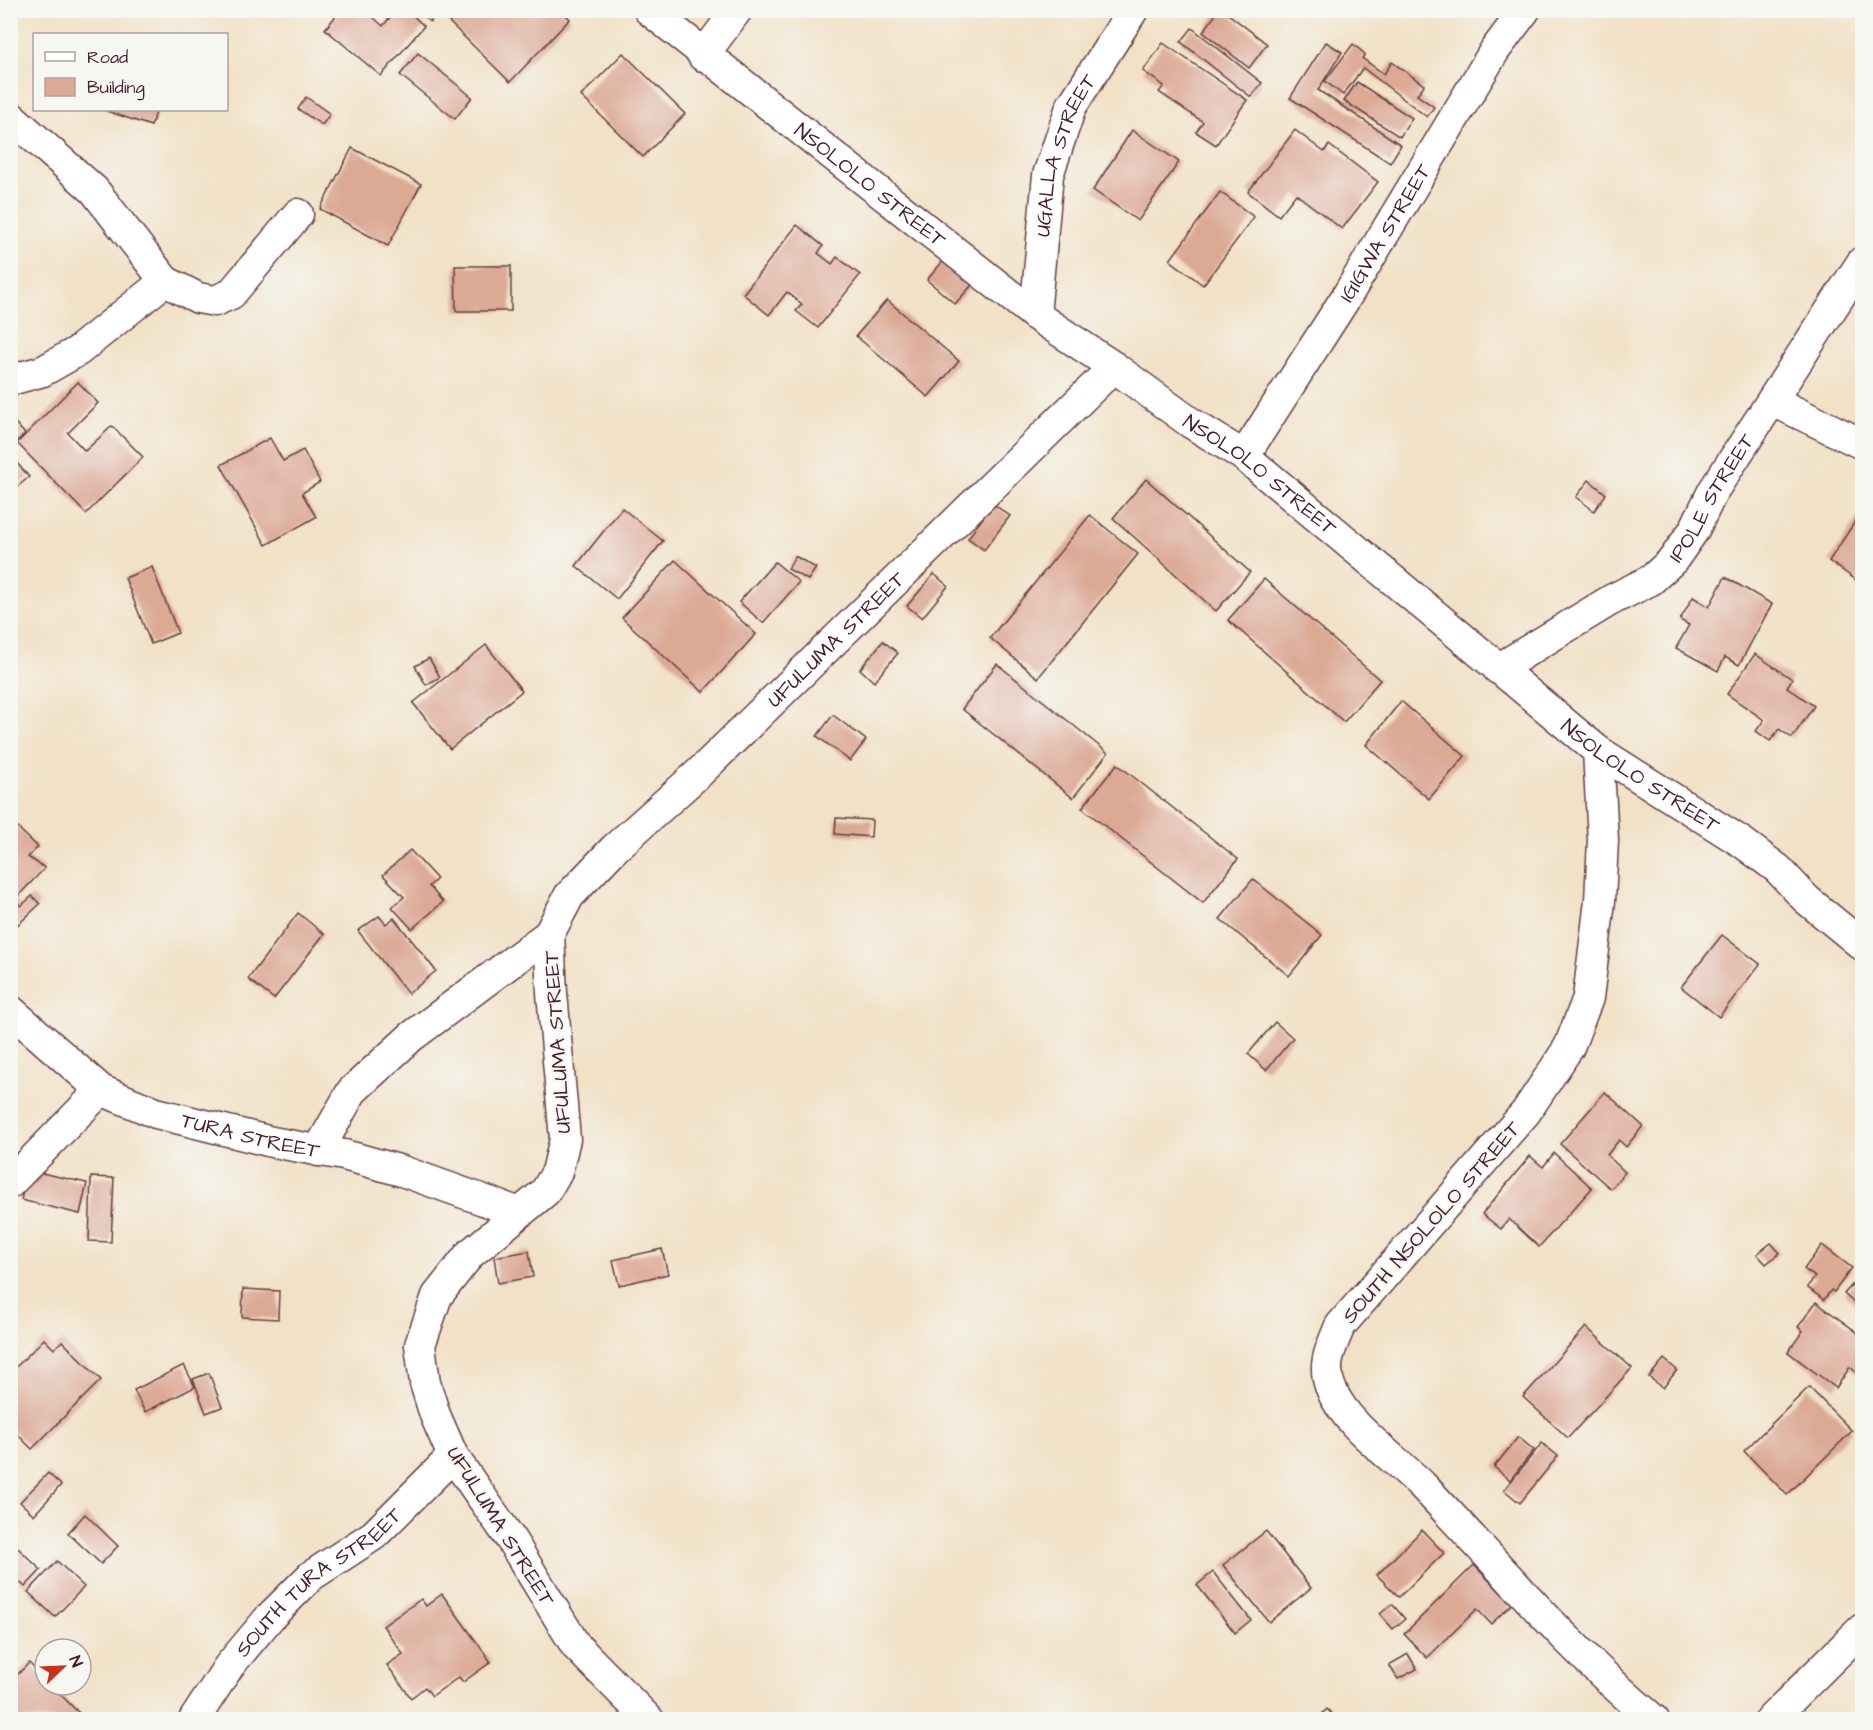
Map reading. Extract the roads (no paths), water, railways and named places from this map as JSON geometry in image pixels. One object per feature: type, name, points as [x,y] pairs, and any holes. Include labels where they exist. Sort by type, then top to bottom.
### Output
[{"type":"street","name":"NSOLOLO STREET","points":[[649,10],[703,56],[1035,315],[1114,367],[1191,423],[1244,456],[1598,751],[1743,843],[1778,870],[1806,899],[1863,945]]},
{"type":"street","points":[[703,56],[737,10]]},
{"type":"street","name":"UGALLA STREET","points":[[1035,315],[1048,175],[1071,107],[1133,10]]},
{"type":"street","name":"IGIGWA STREET","points":[[1244,456],[1346,299],[1495,50],[1525,10]]},
{"type":"street","points":[[11,119],[94,190],[165,281],[198,298],[214,301],[231,294],[298,214]]},
{"type":"street","name":"IPOLE STREET","points":[[1498,669],[1611,600],[1651,580],[1673,560],[1694,531],[1713,491],[1863,262]]},
{"type":"street","points":[[10,380],[44,371],[78,351],[165,281]]},
{"type":"street","name":"UFULUMA STREET","points":[[649,1719],[576,1646],[510,1538],[453,1456],[435,1415],[425,1383],[420,1345],[437,1296],[470,1254],[517,1212],[544,1192],[557,1172],[565,1139],[549,934],[569,896],[614,849],[699,773],[1114,367]]},
{"type":"street","points":[[1773,401],[1863,444]]},
{"type":"street","name":"SOUTH NSOLOLO STREET","points":[[1598,751],[1603,840],[1600,901],[1588,998],[1569,1047],[1526,1112],[1340,1326],[1325,1362],[1330,1388],[1352,1421],[1421,1485],[1558,1632],[1654,1719]]},
{"type":"street","points":[[318,1151],[352,1091],[411,1037],[549,934]]},
{"type":"street","name":"TURA STREET","points":[[10,1010],[101,1090],[156,1113],[402,1171],[517,1212]]},
{"type":"street","points":[[10,1183],[101,1090]]},
{"type":"street","name":"SOUTH TURA STREET","points":[[194,1719],[229,1666],[270,1617],[311,1576],[374,1535],[453,1456]]},
{"type":"street","points":[[1770,1719],[1863,1629]]}]
